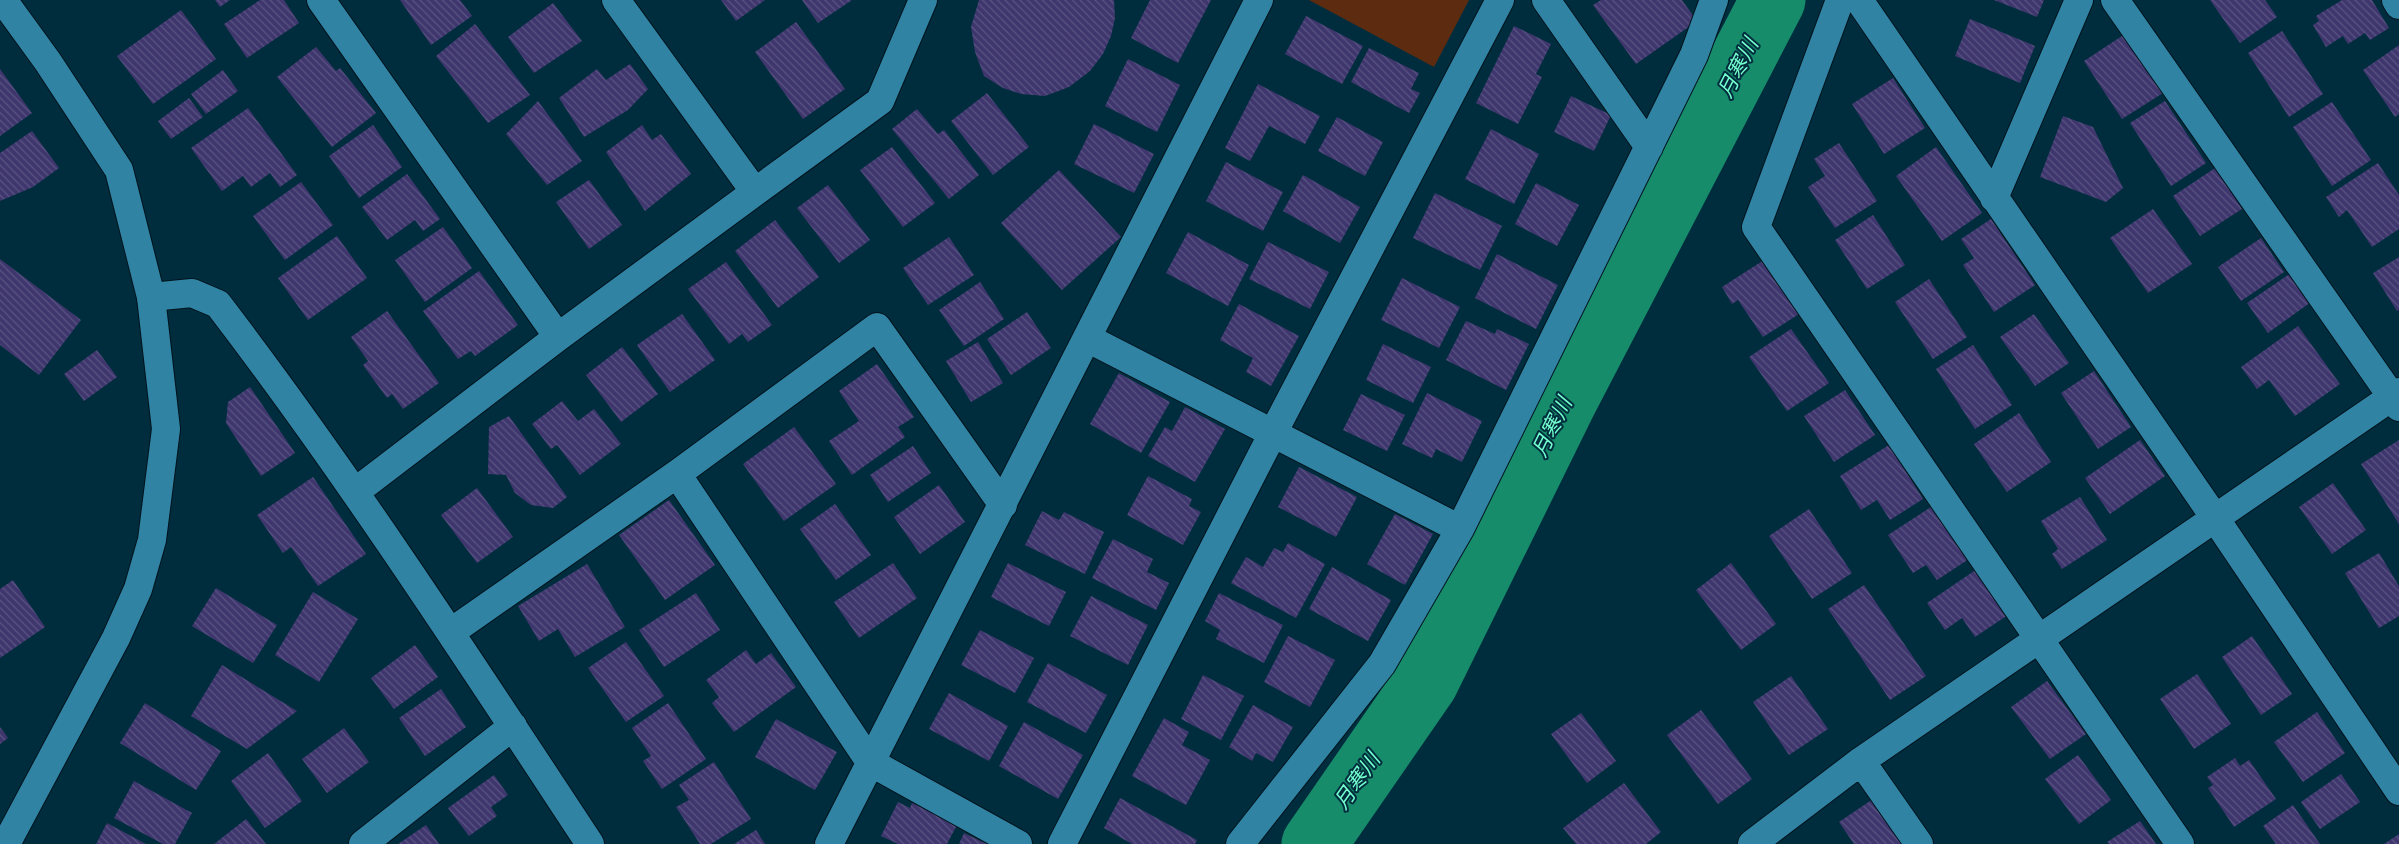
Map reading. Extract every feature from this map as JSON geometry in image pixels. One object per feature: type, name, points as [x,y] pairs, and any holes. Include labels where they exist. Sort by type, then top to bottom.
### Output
[{"type":"street","points":[[4,0],[48,62],[119,170],[151,297],[166,429],[152,540],[138,589],[116,638],[6,844]]},
{"type":"street","points":[[321,0],[558,337]]},
{"type":"street","points":[[616,0],[755,192]]},
{"type":"street","points":[[355,492],[558,337],[880,101],[923,0]]},
{"type":"street","points":[[829,844],[1259,0]]},
{"type":"street","points":[[1062,844],[1273,433],[1500,0]]},
{"type":"street","points":[[1546,0],[1649,147]]},
{"type":"street","points":[[1240,844],[1382,664],[1460,528],[1694,54],[1714,0]]},
{"type":"street","points":[[1840,0],[1756,227],[2037,639],[2180,844]]},
{"type":"street","points":[[1859,0],[2215,518],[2399,791]]},
{"type":"street","points":[[1994,198],[2079,0]]},
{"type":"street","points":[[1752,844],[1862,761],[2037,639],[2215,518],[2397,399],[2115,0]]},
{"type":"street","points":[[2396,0],[2399,4]]},
{"type":"street","points":[[151,297],[192,293],[218,304],[355,492],[451,632],[590,844]]},
{"type":"street","points":[[451,632],[677,474],[877,327],[1003,505]]},
{"type":"street","points":[[1087,338],[1460,528]]},
{"type":"street","points":[[677,474],[870,762],[1018,844]]},
{"type":"street","points":[[363,844],[512,726]]},
{"type":"street","points":[[1862,761],[1919,844]]},
{"type":"shaded area","points":[[1309,0],[1469,0],[1434,67]]},
{"type":"building","points":[[215,0],[230,0],[220,7]]},
{"type":"building","points":[[260,0],[284,0],[299,23],[247,58],[224,24]]},
{"type":"building","points":[[400,0],[460,0],[472,16],[431,45]]},
{"type":"building","points":[[721,0],[765,0],[736,21]]},
{"type":"building","points":[[802,0],[852,0],[818,23]]},
{"type":"building","points":[[979,0],[1114,0],[1115,18],[1111,36],[1103,54],[1090,71],[1069,87],[1045,96],[1021,94],[1003,88],[984,76],[975,52],[971,27]]},
{"type":"building","points":[[1150,0],[1211,0],[1178,63],[1131,38]]},
{"type":"building","points":[[1601,0],[1682,0],[1697,21],[1636,64],[1593,5]]},
{"type":"building","points":[[1994,0],[2044,0],[2037,17]]},
{"type":"building","points":[[2210,0],[2265,0],[2277,17],[2240,43]]},
{"type":"building","points":[[2342,0],[2372,0],[2389,28],[2370,40],[2365,33],[2348,44],[2343,36],[2326,47],[2313,25],[2319,21],[2316,16]]},
{"type":"building","points":[[553,3],[582,41],[534,73],[508,37]]},
{"type":"building","points":[[181,10],[216,59],[153,104],[117,56]]},
{"type":"building","points":[[1306,16],[1363,46],[1342,84],[1285,54]]},
{"type":"building","points":[[1970,19],[2035,46],[2020,83],[1955,56]]},
{"type":"building","points":[[796,22],[845,89],[803,119],[755,52]]},
{"type":"building","points":[[475,24],[530,95],[488,123],[436,56]]},
{"type":"building","points":[[1514,26],[1551,44],[1536,74],[1542,77],[1518,124],[1476,103]]},
{"type":"building","points":[[2282,31],[2323,94],[2289,117],[2248,53]]},
{"type":"building","points":[[2125,34],[2163,93],[2122,119],[2084,61]]},
{"type":"building","points":[[2399,45],[2399,114],[2395,117],[2363,70]]},
{"type":"building","points":[[316,47],[336,71],[340,68],[376,113],[332,147],[277,77]]},
{"type":"building","points":[[1369,48],[1419,73],[1411,89],[1420,93],[1409,113],[1351,82]]},
{"type":"building","points":[[1128,59],[1180,85],[1157,132],[1105,106]]},
{"type":"building","points":[[630,64],[648,89],[628,110],[584,137],[559,98],[597,69],[606,80]]},
{"type":"building","points":[[0,69],[32,113],[0,136]]},
{"type":"building","points":[[223,70],[238,91],[206,114],[191,94]]},
{"type":"building","points":[[1893,78],[1925,128],[1884,154],[1852,104]]},
{"type":"building","points":[[1258,84],[1320,116],[1305,144],[1269,126],[1250,161],[1225,148]]},
{"type":"building","points":[[987,93],[1029,147],[993,175],[951,121]]},
{"type":"building","points":[[1571,96],[1611,115],[1594,151],[1554,132]]},
{"type":"building","points":[[189,98],[203,117],[171,139],[158,121]]},
{"type":"building","points":[[538,101],[582,161],[547,185],[506,134]]},
{"type":"building","points":[[2165,101],[2206,163],[2171,186],[2130,123]]},
{"type":"building","points":[[2332,102],[2371,160],[2332,186],[2293,127]]},
{"type":"building","points":[[248,108],[297,175],[280,187],[270,173],[251,187],[243,176],[222,191],[191,148]]},
{"type":"building","points":[[917,109],[938,134],[944,130],[979,175],[949,199],[892,129]]},
{"type":"building","points":[[2063,116],[2093,127],[2123,188],[2106,202],[2040,177]]},
{"type":"building","points":[[1337,117],[1383,142],[1365,176],[1318,151]]},
{"type":"building","points":[[1094,124],[1154,154],[1134,193],[1074,164]]},
{"type":"building","points":[[373,125],[402,167],[359,198],[329,156]]},
{"type":"building","points":[[642,125],[652,140],[661,134],[691,174],[645,211],[606,152]]},
{"type":"building","points":[[1491,129],[1539,154],[1514,204],[1465,179]]},
{"type":"building","points":[[32,131],[59,168],[33,187],[0,201],[0,153]]},
{"type":"building","points":[[1839,143],[1877,201],[1835,228],[1808,187],[1825,176],[1814,159]]},
{"type":"building","points":[[892,147],[935,203],[903,227],[860,170]]},
{"type":"building","points":[[1936,147],[1982,213],[1942,241],[1896,176]]},
{"type":"building","points":[[1226,162],[1283,192],[1263,231],[1206,201]]},
{"type":"building","points":[[2378,163],[2399,195],[2399,229],[2372,247],[2347,210],[2339,217],[2326,197]]},
{"type":"building","points":[[2215,168],[2242,209],[2200,236],[2173,196]]},
{"type":"building","points":[[1059,170],[1121,237],[1062,290],[1001,223]]},
{"type":"building","points":[[407,174],[440,219],[423,231],[415,220],[387,240],[362,207]]},
{"type":"building","points":[[1303,175],[1360,207],[1340,243],[1283,211]]},
{"type":"building","points":[[589,180],[622,225],[589,249],[556,202]]},
{"type":"building","points":[[301,182],[333,225],[285,260],[253,216]]},
{"type":"building","points":[[1536,183],[1579,205],[1557,246],[1515,224]]},
{"type":"building","points":[[828,185],[870,240],[839,263],[797,208]]},
{"type":"building","points":[[1435,193],[1502,226],[1480,270],[1413,238]]},
{"type":"building","points":[[2153,209],[2192,264],[2148,293],[2110,238]]},
{"type":"building","points":[[1873,215],[1905,265],[1867,289],[1835,240]]},
{"type":"building","points":[[1991,219],[2035,285],[1994,312],[1963,265],[1974,258],[1961,239]]},
{"type":"building","points":[[775,220],[819,277],[778,308],[735,251]]},
{"type":"building","points":[[443,227],[472,268],[425,302],[395,260]]},
{"type":"building","points":[[1188,232],[1249,265],[1228,306],[1166,273]]},
{"type":"building","points":[[337,236],[367,278],[308,320],[278,278]]},
{"type":"building","points":[[949,237],[974,275],[928,305],[903,268]]},
{"type":"building","points":[[2261,238],[2284,272],[2241,301],[2218,267]]},
{"type":"building","points":[[1268,242],[1329,272],[1310,309],[1249,279]]},
{"type":"building","points":[[1497,254],[1558,285],[1536,329],[1475,298]]},
{"type":"building","points":[[2399,257],[2399,310],[2397,311],[2373,273]]},
{"type":"building","points":[[0,259],[81,320],[39,375],[0,345]]},
{"type":"building","points":[[1764,260],[1799,314],[1763,337],[1738,300],[1732,304],[1722,287]]},
{"type":"building","points":[[726,262],[772,325],[748,342],[742,334],[729,344],[688,289]]},
{"type":"building","points":[[479,271],[518,325],[475,356],[471,351],[458,359],[423,311]]},
{"type":"building","points":[[2291,273],[2311,302],[2268,333],[2247,303]]},
{"type":"building","points":[[1402,278],[1460,307],[1439,348],[1381,320]]},
{"type":"building","points":[[1929,279],[1967,337],[1933,359],[1895,302]]},
{"type":"building","points":[[980,282],[1004,319],[964,346],[939,310]]},
{"type":"building","points":[[1239,304],[1299,336],[1271,386],[1246,372],[1253,358],[1220,340]]},
{"type":"building","points":[[387,311],[439,383],[403,409],[392,394],[387,398],[363,365],[368,361],[351,337]]},
{"type":"building","points":[[1027,312],[1051,348],[1011,375],[987,339]]},
{"type":"building","points":[[682,314],[715,360],[670,392],[637,345]]},
{"type":"building","points":[[2034,314],[2069,363],[2035,386],[2000,337]]},
{"type":"building","points":[[1466,321],[1495,334],[1497,329],[1529,344],[1506,390],[1446,360]]},
{"type":"building","points":[[2298,326],[2340,384],[2295,416],[2269,380],[2257,389],[2241,367]]},
{"type":"building","points":[[1791,329],[1829,383],[1787,411],[1749,357]]},
{"type":"building","points":[[978,342],[1003,383],[971,402],[946,361]]},
{"type":"building","points":[[1383,344],[1431,367],[1413,403],[1366,380]]},
{"type":"building","points":[[1973,345],[2012,405],[1975,429],[1936,369]]},
{"type":"building","points":[[622,347],[658,394],[621,422],[586,375]]},
{"type":"building","points":[[97,350],[117,377],[84,401],[64,374]]},
{"type":"building","points":[[877,364],[914,417],[898,427],[905,437],[852,475],[829,441],[859,421],[839,391]]},
{"type":"building","points":[[2094,371],[2131,427],[2098,449],[2061,393]]},
{"type":"building","points":[[1119,373],[1170,402],[1141,453],[1090,424]]},
{"type":"building","points":[[250,387],[295,453],[261,476],[226,423],[228,402]]},
{"type":"building","points":[[1845,390],[1875,435],[1834,462],[1804,416]]},
{"type":"building","points":[[1427,393],[1482,421],[1462,462],[1436,449],[1432,458],[1402,444]]},
{"type":"building","points":[[1361,394],[1405,415],[1387,451],[1343,430]]},
{"type":"building","points":[[562,401],[578,421],[594,409],[621,444],[580,475],[557,445],[551,449],[532,424]]},
{"type":"building","points":[[1185,407],[1225,429],[1195,482],[1148,456],[1165,427],[1172,431]]},
{"type":"building","points":[[2019,413],[2051,462],[2007,492],[1974,444]]},
{"type":"building","points":[[509,416],[567,497],[553,508],[531,505],[515,493],[506,475],[488,474],[489,427]]},
{"type":"building","points":[[794,427],[836,484],[784,521],[743,464]]},
{"type":"building","points":[[2140,440],[2165,476],[2110,514],[2085,478]]},
{"type":"building","points":[[2399,440],[2399,524],[2361,464]]},
{"type":"building","points":[[1889,445],[1923,499],[1890,520],[1877,500],[1861,510],[1840,476]]},
{"type":"building","points":[[913,446],[931,473],[888,502],[870,475]]},
{"type":"building","points":[[1299,467],[1357,497],[1336,537],[1278,507]]},
{"type":"building","points":[[1148,476],[1192,499],[1189,506],[1201,512],[1183,545],[1127,515]]},
{"type":"building","points":[[313,477],[366,554],[318,586],[291,547],[283,553],[257,515]]},
{"type":"building","points":[[2333,483],[2366,530],[2332,554],[2299,507]]},
{"type":"building","points":[[939,485],[965,522],[920,554],[894,517]]},
{"type":"building","points":[[477,488],[513,537],[477,563],[441,515]]},
{"type":"building","points":[[2080,497],[2107,540],[2062,569],[2052,554],[2058,549],[2041,521]]},
{"type":"building","points":[[669,500],[715,565],[665,600],[619,535]]},
{"type":"building","points":[[835,504],[871,555],[836,580],[800,529]]},
{"type":"building","points":[[1934,505],[1969,559],[1937,580],[1926,565],[1913,573],[1888,535]]},
{"type":"building","points":[[1809,509],[1852,573],[1812,599],[1769,536]]},
{"type":"building","points":[[1042,511],[1059,520],[1064,512],[1104,532],[1085,574],[1025,545]]},
{"type":"building","points":[[1395,514],[1433,534],[1405,585],[1367,564]]},
{"type":"building","points":[[1113,539],[1153,559],[1147,572],[1169,583],[1156,610],[1092,578]]},
{"type":"building","points":[[1288,543],[1325,564],[1296,618],[1231,583],[1246,557],[1263,567],[1274,548],[1283,552]]},
{"type":"building","points":[[2379,553],[2399,586],[2399,616],[2379,628],[2345,573]]},
{"type":"building","points":[[893,563],[917,598],[859,638],[834,602]]},
{"type":"building","points":[[1008,563],[1066,592],[1049,626],[991,597]]},
{"type":"building","points":[[1731,563],[1776,624],[1741,650],[1696,590]]},
{"type":"building","points":[[587,564],[625,627],[575,657],[558,629],[539,641],[518,606]]},
{"type":"building","points":[[1332,567],[1391,600],[1368,641],[1309,609]]},
{"type":"building","points":[[1977,569],[2008,615],[1975,637],[1962,618],[1945,630],[1927,603]]},
{"type":"building","points":[[13,580],[45,627],[0,658],[0,589]]},
{"type":"building","points":[[1864,585],[1926,676],[1890,700],[1828,609]]},
{"type":"building","points":[[216,588],[277,625],[253,663],[192,626]]},
{"type":"building","points":[[313,592],[358,619],[319,682],[275,655]]},
{"type":"building","points":[[696,593],[720,630],[664,667],[639,630]]},
{"type":"building","points":[[1219,593],[1283,625],[1264,663],[1216,639],[1220,630],[1205,621]]},
{"type":"building","points":[[1091,596],[1148,625],[1128,665],[1070,636]]},
{"type":"building","points":[[980,630],[1034,658],[1015,693],[961,665]]},
{"type":"building","points":[[1288,636],[1335,660],[1310,707],[1264,682]]},
{"type":"building","points":[[2252,636],[2292,694],[2261,715],[2222,657]]},
{"type":"building","points":[[626,642],[664,696],[626,722],[588,668]]},
{"type":"building","points":[[415,645],[438,677],[394,709],[371,678]]},
{"type":"building","points":[[746,650],[756,664],[771,653],[796,687],[734,732],[712,703],[719,697],[706,680]]},
{"type":"building","points":[[1048,663],[1107,695],[1086,733],[1027,702]]},
{"type":"building","points":[[222,665],[297,711],[247,749],[191,716]]},
{"type":"building","points":[[2197,674],[2231,724],[2194,749],[2160,699]]},
{"type":"building","points":[[1203,675],[1244,696],[1221,740],[1181,719]]},
{"type":"building","points":[[1791,676],[1828,729],[1789,755],[1753,702]]},
{"type":"building","points":[[2047,681],[2086,734],[2050,759],[2011,707]]},
{"type":"building","points":[[441,689],[466,727],[425,756],[399,718]]},
{"type":"building","points":[[949,693],[1008,726],[989,761],[929,729]]},
{"type":"building","points":[[145,703],[221,751],[196,790],[120,743]]},
{"type":"building","points":[[668,703],[706,759],[662,789],[643,761],[651,756],[632,728]]},
{"type":"building","points":[[1253,705],[1293,727],[1273,762],[1256,753],[1252,761],[1229,747]]},
{"type":"building","points":[[1701,710],[1752,779],[1718,804],[1667,735]]},
{"type":"building","points":[[2317,712],[2345,753],[2303,782],[2274,742]]},
{"type":"building","points":[[1581,713],[1616,761],[1587,783],[1551,734]]},
{"type":"building","points":[[1164,718],[1189,732],[1182,745],[1210,760],[1186,805],[1132,776]]},
{"type":"building","points":[[776,719],[837,752],[815,790],[755,757]]},
{"type":"building","points":[[1024,722],[1083,755],[1058,799],[999,766]]},
{"type":"building","points":[[0,727],[8,738],[0,744]]},
{"type":"building","points":[[344,728],[369,762],[327,793],[302,759]]},
{"type":"building","points":[[268,753],[302,801],[265,828],[231,781]]},
{"type":"building","points":[[2078,755],[2111,800],[2079,824],[2045,779]]},
{"type":"building","points":[[2235,758],[2240,766],[2249,760],[2276,799],[2234,827],[2208,788],[2213,785],[2207,777]]},
{"type":"building","points":[[714,762],[751,819],[711,844],[700,844],[676,807],[689,800],[679,785]]},
{"type":"building","points":[[2341,774],[2360,802],[2320,829],[2301,802]]},
{"type":"building","points":[[494,775],[508,795],[491,807],[497,816],[469,836],[448,808]]},
{"type":"building","points":[[134,781],[192,813],[175,844],[163,844],[114,818]]},
{"type":"building","points":[[1624,783],[1661,832],[1646,844],[1576,844],[1563,828]]},
{"type":"building","points":[[1120,798],[1197,840],[1195,844],[1132,844],[1104,828]]},
{"type":"building","points":[[1873,799],[1904,844],[1854,844],[1839,822]]},
{"type":"building","points":[[898,802],[910,808],[912,803],[957,825],[947,844],[898,844],[881,836]]},
{"type":"building","points":[[2293,805],[2320,844],[2276,844],[2263,826]]},
{"type":"building","points":[[246,819],[266,844],[214,844]]},
{"type":"building","points":[[2140,821],[2156,844],[2109,844],[2107,842]]},
{"type":"building","points":[[107,823],[146,844],[96,844]]},
{"type":"building","points":[[426,825],[439,844],[398,844]]},
{"type":"building","points":[[756,830],[765,844],[734,844]]},
{"type":"building","points":[[964,833],[987,844],[959,844]]},
{"type":"building","points":[[2399,834],[2399,844],[2384,844]]},
{"type":"waterway","name":"月寒川","points":[[1314,844],[1426,682],[1564,402],[1773,0]]}]
